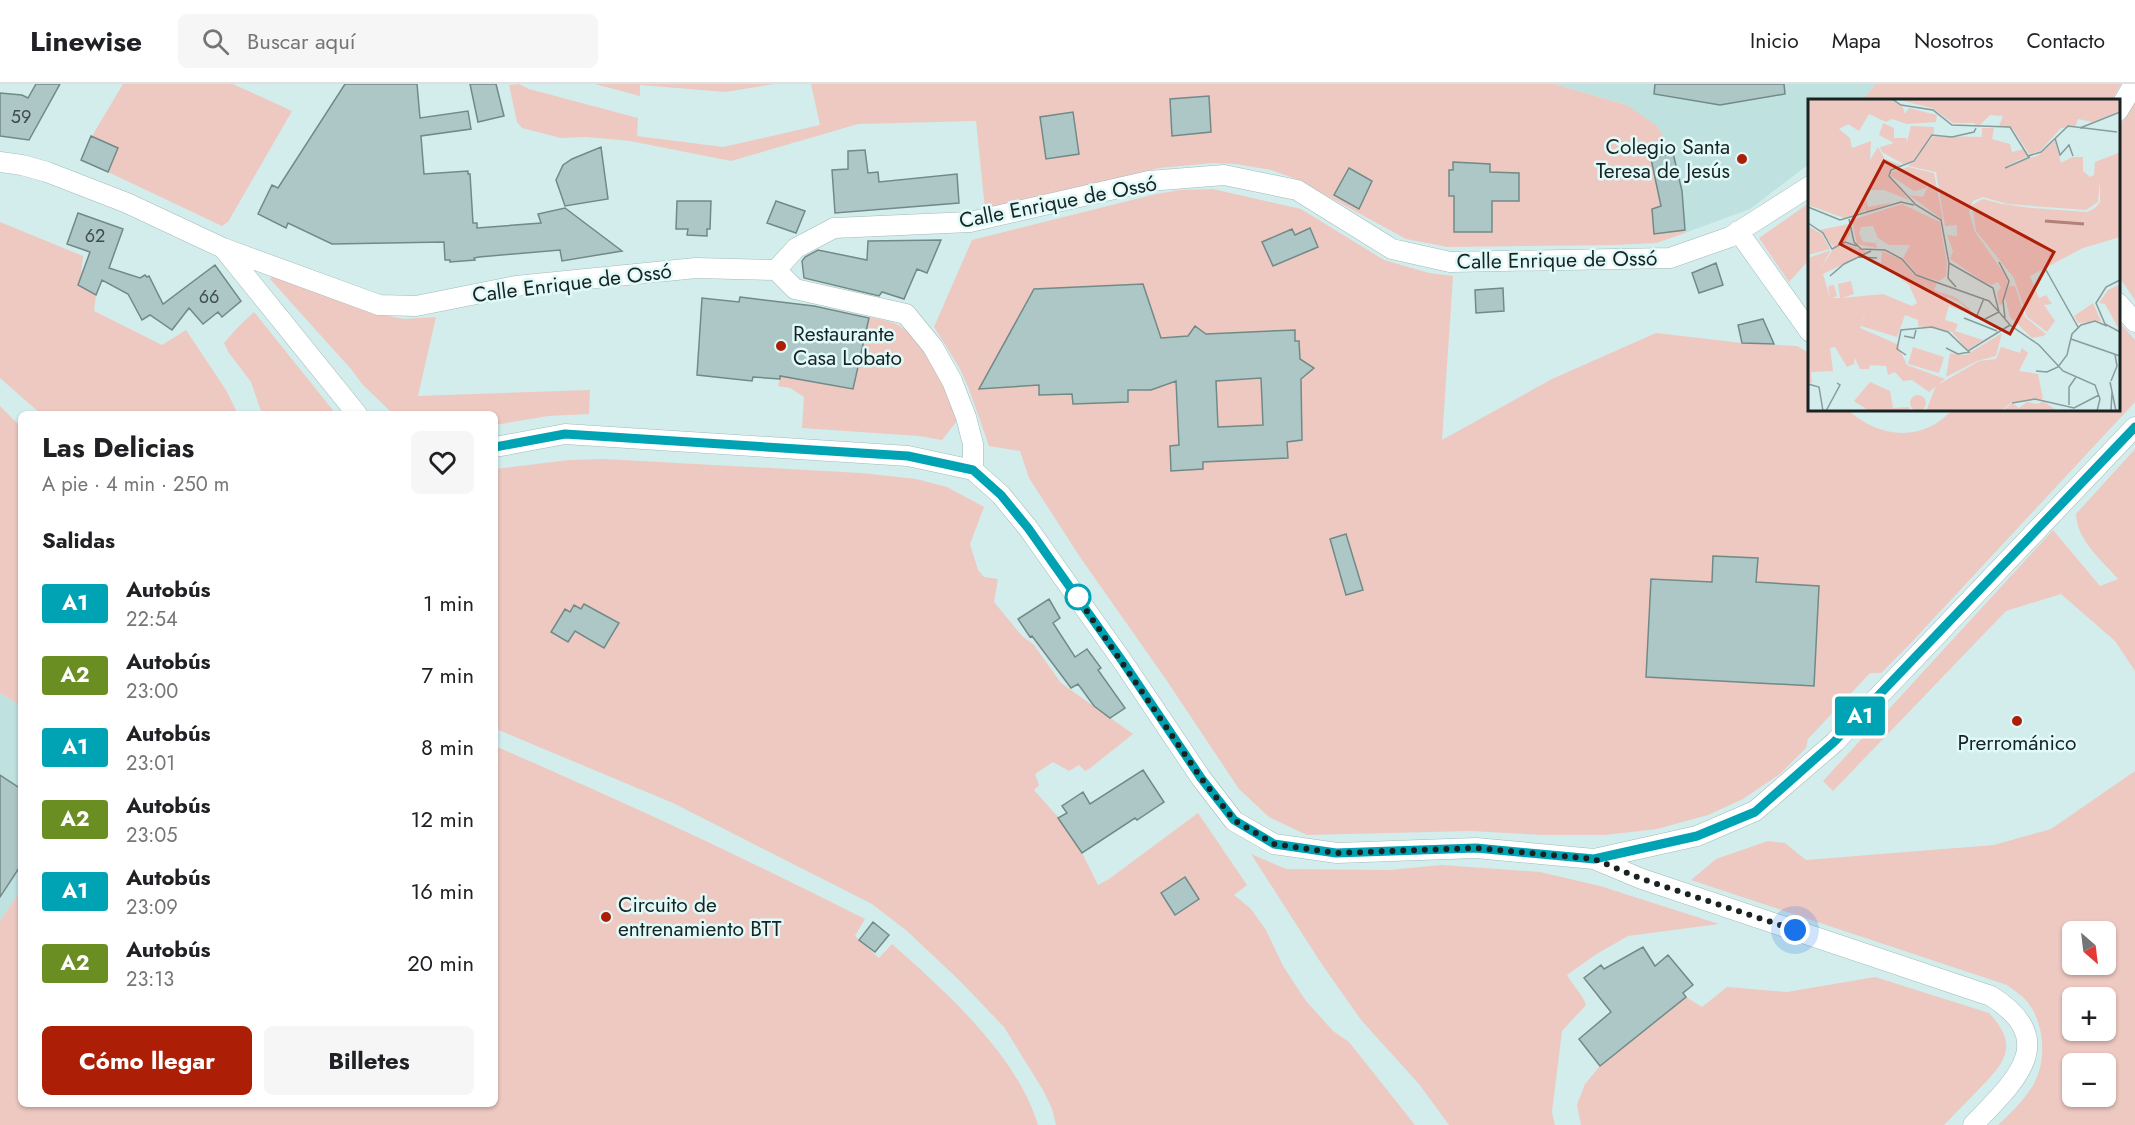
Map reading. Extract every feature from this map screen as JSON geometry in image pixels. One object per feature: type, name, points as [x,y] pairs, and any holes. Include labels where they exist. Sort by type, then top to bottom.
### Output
[{"type":"street","points":[[2120,108],[2134,84]]},
{"type":"street","name":"Calle Enrique de Ossó","points":[[0,162],[47,172],[127,203],[223,248],[379,305],[416,306],[516,286],[696,268],[776,270],[796,248],[834,228],[970,222],[1149,181],[1224,175],[1297,190],[1392,249],[1450,262],[1671,258],[1730,237],[1808,187]]},
{"type":"street","points":[[1738,231],[1808,331]]},
{"type":"street","points":[[223,248],[355,411]]},
{"type":"street","points":[[776,270],[795,289],[906,314],[933,347],[952,381],[966,417],[973,444],[973,470]]},
{"type":"street","points":[[2120,305],[2135,322]]},
{"type":"street","points":[[1594,859],[1697,836],[1755,812],[1834,742],[2135,427]]},
{"type":"street","points":[[498,446],[565,434],[908,456],[973,470],[1001,495],[1028,528],[1123,662],[1201,778],[1234,820],[1274,844],[1336,853],[1476,848],[1594,859],[1642,879],[1991,996],[2008,1007],[2022,1021],[2027,1039],[2027,1057],[2018,1076],[1973,1125]]},
{"type":"shaded area","points":[[123,84],[233,84],[292,111],[228,222],[222,226],[108,172],[118,148],[92,136]]},
{"type":"shaded area","points":[[519,84],[529,89],[638,118],[637,136],[723,147],[820,125],[811,84],[1554,84],[1627,105],[1657,126],[1673,153],[1681,189],[1685,233],[1656,243],[1448,247],[1406,239],[1296,179],[1271,170],[1213,163],[1159,168],[985,209],[976,121],[858,124],[731,161],[630,141],[586,137],[561,138],[522,128],[517,122],[509,85]]},
{"type":"shaded area","points":[[595,84],[774,84],[725,92],[640,85],[640,96]]},
{"type":"shaded area","name":"Colegio Santa Teresa de Jesús","points":[[1554,84],[1876,84],[1863,99],[1808,99],[1808,165],[1750,209],[1685,233],[1627,105]]},
{"type":"shaded area","points":[[1876,84],[2121,84],[2113,99],[1863,99]]},
{"type":"shaded area","points":[[2135,102],[2135,300],[2120,278],[2120,125]]},
{"type":"shaded area","points":[[1213,189],[1301,209],[1384,260],[1429,273],[1453,276],[1442,440],[1552,379],[1656,333],[1742,343],[1797,346],[1808,352],[1808,411],[1849,411],[1873,426],[1900,433],[1927,428],[1940,421],[1951,411],[2120,411],[2120,323],[2135,340],[2135,402],[1908,646],[1881,673],[1870,673],[1808,739],[1806,748],[1780,774],[1743,799],[1708,815],[1657,829],[1605,835],[1544,835],[1471,831],[1307,835],[1269,817],[1239,789],[1080,557],[1029,478],[1020,451],[989,446],[959,367],[934,327],[972,240],[1180,190]]},
{"type":"shaded area","points":[[1808,204],[1808,261],[1789,282],[1759,238]]},
{"type":"shaded area","points":[[0,222],[83,256],[78,285],[96,295],[94,311],[162,345],[186,330],[226,390],[236,411],[38,411],[0,378]]},
{"type":"shaded area","points":[[274,275],[369,312],[404,319],[436,317],[418,396],[590,390],[589,414],[548,416],[498,424],[498,411],[390,411],[362,384],[270,279]]},
{"type":"shaded area","points":[[254,312],[334,411],[261,411],[251,382],[224,343]]},
{"type":"shaded area","points":[[869,317],[900,326],[921,345],[929,357],[942,382],[957,421],[942,440],[919,436],[802,428],[804,397],[790,388],[778,386],[780,376],[852,389]]},
{"type":"shaded area","points":[[0,406],[18,424],[18,704],[0,693]]},
{"type":"shaded area","points":[[2135,449],[2135,671],[2115,641],[2061,594],[2006,611],[1833,791],[1823,781],[2053,530],[2100,586],[2118,579],[2086,541],[2077,524],[2076,514]]},
{"type":"shaded area","points":[[604,459],[861,473],[916,479],[947,487],[984,507],[970,544],[978,570],[984,577],[998,579],[994,602],[1022,636],[1034,645],[1061,683],[1133,734],[1085,771],[1079,765],[1069,771],[1053,762],[1035,774],[1039,785],[1034,790],[1059,818],[1082,853],[1098,885],[1198,813],[1247,885],[1234,895],[1251,909],[1266,930],[1283,966],[1306,1001],[1333,1031],[1349,1042],[1415,1125],[1056,1125],[1052,1109],[1043,1090],[1004,1027],[907,931],[872,904],[673,803],[498,730],[498,469],[569,460]]},
{"type":"shaded area","points":[[0,693],[18,704],[18,894],[0,921]]},
{"type":"shaded area","points":[[498,747],[681,829],[865,919],[855,936],[879,958],[892,944],[956,1003],[997,1049],[1014,1074],[1028,1099],[1038,1125],[0,1125],[0,921],[18,894],[18,1107],[498,1107]]},
{"type":"shaded area","points":[[2135,771],[2135,1125],[1998,1125],[2032,1087],[2040,1066],[2042,1042],[2040,1030],[2032,1008],[2021,995],[2007,985],[1691,880],[1716,859],[1768,841],[1785,843],[1806,860],[1994,845],[2051,829]]},
{"type":"shaded area","points":[[1251,854],[1286,869],[1389,870],[1441,865],[1540,872],[1600,886],[1719,924],[1628,936],[1567,975],[1586,1005],[1562,1031],[1552,1112],[1555,1125],[1449,1125],[1419,1084],[1361,1020],[1321,963]]},
{"type":"shaded area","points":[[1875,977],[1989,1013],[2004,1034],[2006,1052],[1997,1069],[1944,1125],[1581,1125],[1577,1105],[1585,1084],[1600,1066],[1686,997],[1702,1007],[1727,987],[1787,992]]},
{"type":"building","points":[[36,84],[60,84],[29,140],[0,136],[0,93],[22,95],[28,98]]},
{"type":"building","points":[[345,84],[417,84],[420,118],[468,111],[471,129],[421,136],[424,174],[468,171],[470,174],[473,223],[477,223],[477,228],[541,223],[538,214],[565,208],[622,251],[562,261],[560,250],[479,257],[474,258],[475,260],[450,262],[450,260],[445,260],[444,242],[332,244],[288,223],[286,228],[258,214],[272,185],[278,188]]},
{"type":"building","points":[[470,84],[496,84],[504,116],[478,122]]},
{"type":"building","points":[[1655,84],[1784,84],[1785,94],[1720,105],[1654,94]]},
{"type":"building","points":[[1209,96],[1211,132],[1172,136],[1170,99]]},
{"type":"building","points":[[1073,112],[1079,154],[1046,159],[1040,117]]},
{"type":"building","points":[[91,136],[118,148],[108,172],[81,160]]},
{"type":"building","points":[[601,147],[608,199],[565,206],[556,180],[563,165]]},
{"type":"building","points":[[865,150],[868,173],[878,172],[879,182],[957,174],[959,203],[835,213],[832,170],[848,169],[848,151]]},
{"type":"building","points":[[1673,153],[1682,191],[1685,230],[1654,234],[1652,209],[1661,206],[1651,159]]},
{"type":"building","points":[[1453,162],[1490,164],[1490,172],[1519,173],[1519,201],[1492,201],[1492,232],[1454,232],[1454,196],[1449,196],[1449,170],[1453,170]]},
{"type":"building","points":[[1349,168],[1372,181],[1359,209],[1334,195]]},
{"type":"building","points":[[677,201],[711,201],[710,229],[707,229],[707,236],[687,235],[688,229],[676,229]]},
{"type":"building","points":[[776,201],[805,211],[796,233],[767,223]]},
{"type":"building","points":[[78,213],[123,229],[109,268],[140,278],[145,275],[149,276],[163,304],[215,265],[241,301],[222,317],[218,312],[203,324],[189,308],[172,330],[150,315],[142,320],[128,294],[102,280],[96,295],[78,285],[90,252],[67,244]]},
{"type":"building","points":[[1310,228],[1318,247],[1273,266],[1262,242],[1292,229],[1295,235]]},
{"type":"building","points":[[941,240],[927,273],[917,269],[904,299],[882,292],[879,296],[804,278],[802,261],[818,250],[867,260],[868,241]]},
{"type":"building","points":[[1716,263],[1723,285],[1699,293],[1692,273]]},
{"type":"building","points":[[1143,284],[1161,338],[1188,336],[1195,326],[1206,334],[1295,330],[1295,341],[1299,341],[1300,359],[1314,368],[1301,379],[1302,440],[1287,442],[1288,458],[1203,462],[1203,469],[1171,471],[1170,446],[1179,445],[1176,381],[1151,390],[1128,390],[1128,402],[1073,404],[1072,394],[1039,395],[1039,385],[979,389],[1034,289]],"holes":[[[1261,378],[1263,425],[1218,427],[1216,381]]]},
{"type":"building","points":[[1503,288],[1504,311],[1476,313],[1475,290]]},
{"type":"building","name":"Restaurante Casa Lobato","points":[[740,297],[814,306],[869,318],[853,389],[780,376],[780,379],[753,377],[752,381],[697,375],[702,298],[739,302]]},
{"type":"building","points":[[1763,319],[1774,344],[1742,343],[1738,325]]},
{"type":"building","points":[[1346,534],[1363,590],[1346,595],[1330,539]]},
{"type":"building","points":[[1713,556],[1758,558],[1756,582],[1819,586],[1814,686],[1646,677],[1651,579],[1712,582]]},
{"type":"building","points":[[1049,599],[1060,618],[1053,623],[1075,657],[1087,649],[1101,668],[1098,670],[1125,708],[1110,718],[1094,706],[1078,684],[1071,688],[1018,619]]},
{"type":"building","points":[[584,604],[619,623],[604,648],[575,631],[568,642],[551,632],[565,609],[570,612],[574,605],[581,609]]},
{"type":"building","points":[[1143,770],[1164,802],[1082,853],[1058,818],[1067,813],[1062,806],[1083,792],[1090,804]]},
{"type":"building","points":[[0,775],[18,787],[18,870],[0,897]]},
{"type":"building","points":[[1185,877],[1199,899],[1175,915],[1161,893]]},
{"type":"building","points":[[873,922],[889,935],[875,952],[859,940]]},
{"type":"building","points":[[1643,947],[1655,966],[1668,955],[1693,985],[1683,993],[1686,997],[1600,1066],[1579,1039],[1611,1012],[1584,978],[1601,965],[1604,969]]},
{"type":"bus line","name":"A1","points":[[498,446],[565,434],[908,456],[973,470],[1001,495],[1028,528],[1123,662],[1201,778],[1234,820],[1274,844],[1336,853],[1476,848],[1594,859],[1697,836],[1755,812],[1834,742],[2135,427]]},
{"type":"place","name":"Colegio Santa Teresa de Jesús","points":[[1742,159]]},
{"type":"place","name":"Restaurante Casa Lobato","points":[[781,346]]},
{"type":"place","name":"Prerrománico","points":[[2017,721]]},
{"type":"place","name":"Circuito de entrenamiento BTT","points":[[606,917]]},
{"type":"route","points":[[1078,597],[1073,591],[1201,778],[1234,820],[1274,844],[1336,853],[1476,848],[1594,859],[1642,879],[1795,930]]}]
